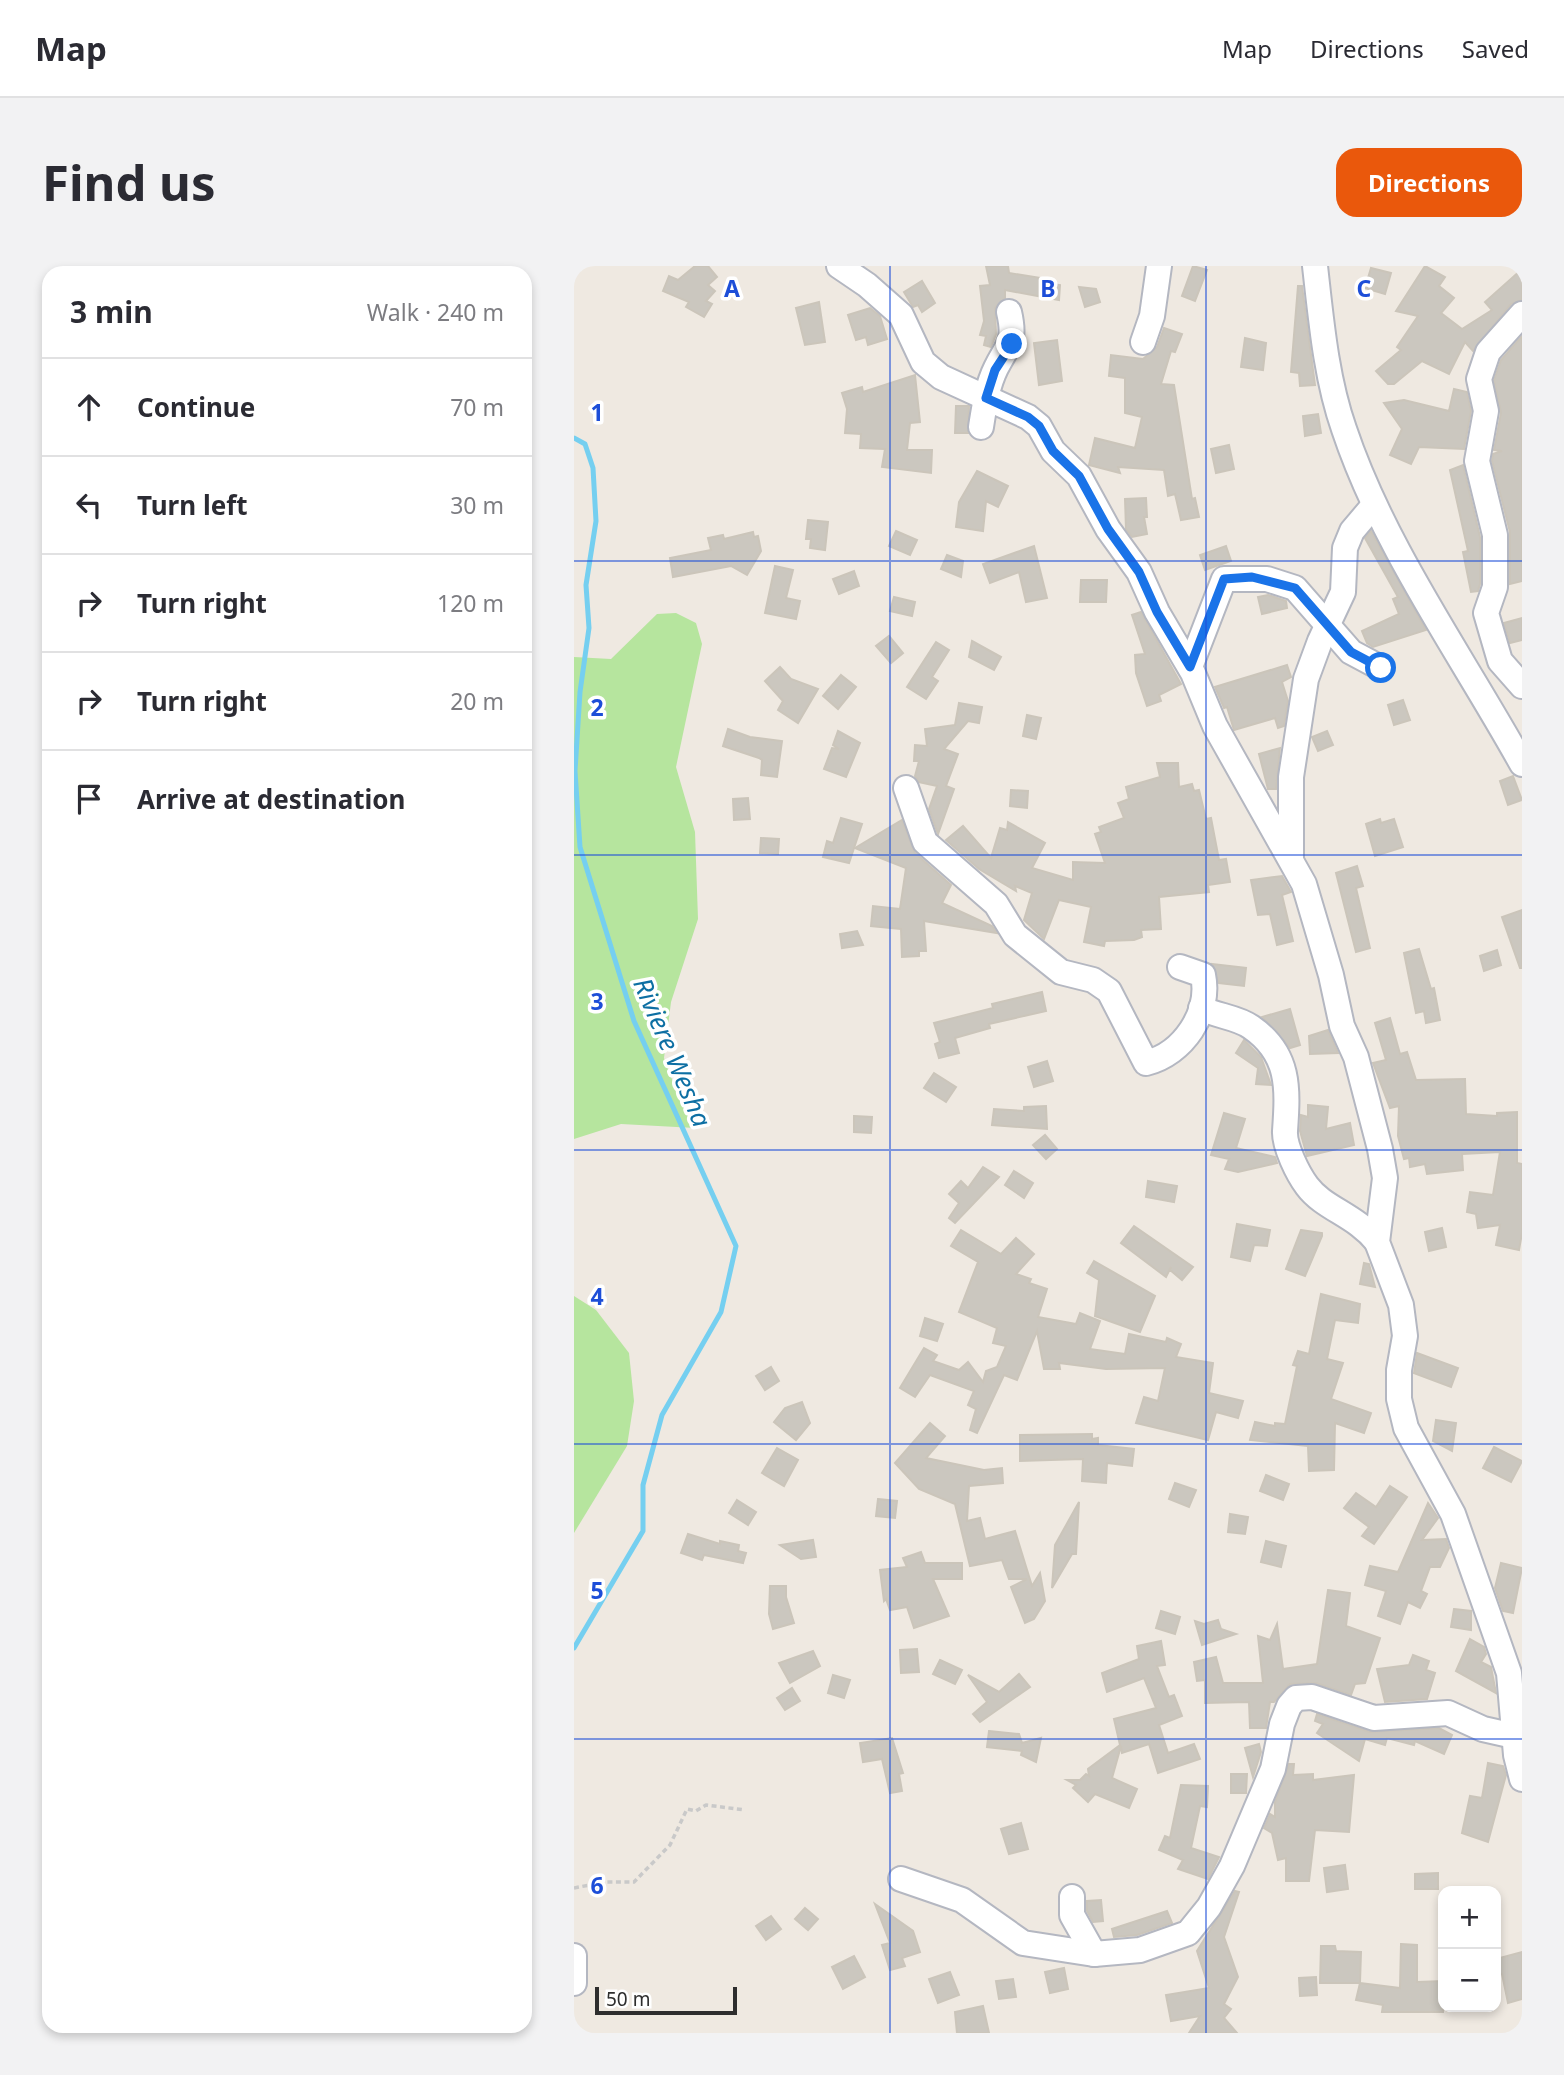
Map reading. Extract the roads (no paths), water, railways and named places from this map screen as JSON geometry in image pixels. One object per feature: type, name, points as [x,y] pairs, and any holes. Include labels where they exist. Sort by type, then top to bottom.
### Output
[{"type":"street","points":[[839,266],[867,285],[901,316],[923,362],[941,377],[1028,417],[1039,426],[1053,451],[1079,476],[1108,529],[1139,572],[1157,612],[1190,667],[1215,726],[1291,859],[1314,914],[1342,1026],[1356,1057],[1380,1149],[1385,1178],[1377,1242]]},
{"type":"street","points":[[1143,342],[1154,304],[1159,266]]},
{"type":"street","points":[[1315,266],[1329,367],[1343,428],[1374,505],[1521,759]]},
{"type":"street","points":[[981,427],[995,370],[1012,344],[1009,312]]},
{"type":"street","points":[[1522,314],[1488,352],[1479,379],[1486,411],[1477,461],[1495,534],[1495,587],[1486,613],[1500,662],[1522,686]]},
{"type":"street","points":[[1291,859],[1290,795],[1306,680],[1326,627],[1343,592],[1345,548],[1352,531],[1374,505]]},
{"type":"street","points":[[1190,667],[1224,579],[1252,577],[1295,588],[1312,604],[1326,627],[1351,652],[1381,668]]},
{"type":"street","points":[[906,788],[925,842],[996,904],[1015,934],[1061,972],[1093,980],[1109,991],[1146,1063],[1160,1060],[1183,1042],[1201,1009],[1205,984],[1203,975],[1180,967]]},
{"type":"street","points":[[1201,1009],[1250,1026],[1273,1044],[1282,1063],[1289,1118],[1285,1133],[1306,1185],[1320,1200],[1364,1226],[1377,1242],[1401,1305],[1405,1336],[1399,1370],[1399,1399],[1406,1428],[1453,1514],[1478,1578],[1509,1673],[1514,1737],[1522,1779]]},
{"type":"street","points":[[901,1879],[962,1900],[1015,1939],[1094,1954],[1140,1950],[1188,1933],[1209,1907],[1232,1866],[1273,1769],[1282,1724],[1289,1706],[1296,1699],[1312,1696],[1374,1718],[1448,1713],[1483,1730],[1514,1737]]},
{"type":"street","points":[[1072,1897],[1072,1915],[1094,1954]]},
{"type":"street","points":[[574,1956],[574,1983]]},
{"type":"waterway","name":"Riviere Wesha","points":[[574,438],[585,444],[593,468],[596,521],[586,585],[589,628],[580,692],[575,771],[580,847],[634,1021],[736,1246],[721,1312],[662,1415],[643,1485],[643,1531],[574,1648]]}]
